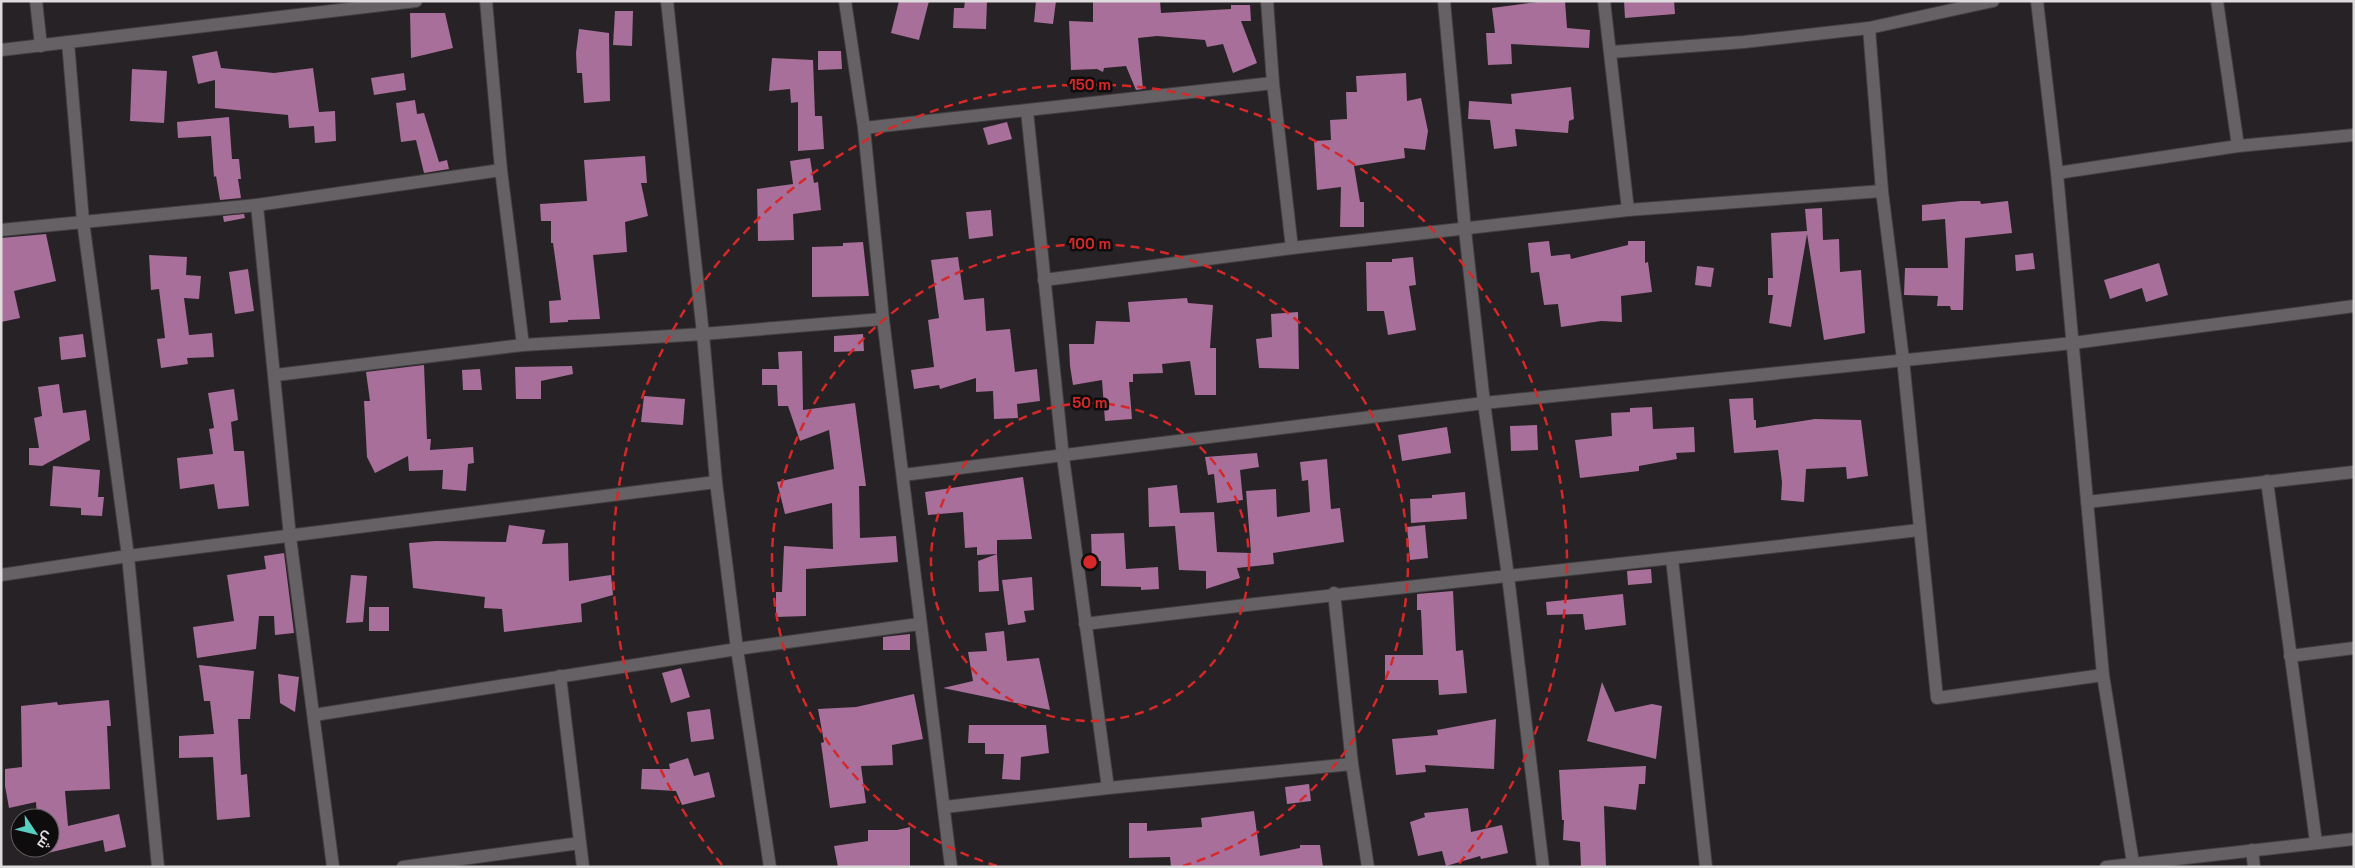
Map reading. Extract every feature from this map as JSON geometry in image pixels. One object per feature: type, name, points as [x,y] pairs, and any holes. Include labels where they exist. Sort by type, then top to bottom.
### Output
[{"type":"street","points":[[36,1],[41,46]]},
{"type":"street","points":[[1,50],[320,7],[416,1]]},
{"type":"street","points":[[486,1],[501,170],[523,345]]},
{"type":"street","points":[[667,1],[703,334],[716,482],[737,649],[770,867]]},
{"type":"street","points":[[846,1],[864,128],[883,319],[903,475],[919,624],[945,807],[951,867]]},
{"type":"street","points":[[1267,1],[1273,83],[1292,248]]},
{"type":"street","points":[[1444,1],[1465,230],[1484,403],[1508,576],[1542,867]]},
{"type":"street","points":[[1604,1],[1628,210]]},
{"type":"street","points":[[1611,52],[1744,42],[1869,28],[1993,1]]},
{"type":"street","points":[[2037,1],[2057,173],[2103,675],[2133,863]]},
{"type":"street","points":[[2216,1],[2238,146]]},
{"type":"street","points":[[1869,28],[1882,191],[1903,359],[1937,698],[2103,675]]},
{"type":"street","points":[[68,42],[83,221],[128,556],[158,867]]},
{"type":"street","points":[[864,128],[1273,83]]},
{"type":"street","points":[[1026,111],[1063,457],[1108,788]]},
{"type":"street","points":[[2057,173],[2238,146],[2354,135]]},
{"type":"street","points":[[1,230],[257,205],[501,170]]},
{"type":"street","points":[[1044,280],[1292,248],[1465,230],[1628,210],[1882,191]]},
{"type":"street","points":[[257,205],[276,374],[290,537],[333,867]]},
{"type":"street","points":[[903,475],[1063,457],[1484,403],[2073,343],[2354,306]]},
{"type":"street","points":[[276,374],[523,345],[703,334],[883,319]]},
{"type":"street","points":[[2087,502],[2354,472]]},
{"type":"street","points":[[2267,481],[2316,842]]},
{"type":"street","points":[[1,575],[128,556],[716,482]]},
{"type":"street","points":[[1085,624],[1334,593],[1672,559],[1919,530]]},
{"type":"street","points":[[1672,559],[1706,867]]},
{"type":"street","points":[[1334,593],[1352,764],[1368,867]]},
{"type":"street","points":[[314,715],[737,649],[919,624]]},
{"type":"street","points":[[2290,656],[2354,648]]},
{"type":"street","points":[[560,676],[584,867]]},
{"type":"street","points":[[945,807],[1108,788],[1352,764]]},
{"type":"street","points":[[2106,867],[2354,838]]},
{"type":"street","points":[[403,867],[580,843]]},
{"type":"street","points":[[2252,850],[2254,867]]},
{"type":"building","points":[[899,1],[929,1],[919,40],[891,33]]},
{"type":"building","points":[[965,1],[987,1],[986,29],[953,28],[954,8],[964,8]]},
{"type":"building","points":[[1036,1],[1056,1],[1053,24],[1034,22]]},
{"type":"building","points":[[1093,1],[1160,1],[1161,13],[1231,9],[1231,5],[1250,5],[1251,21],[1241,21],[1257,63],[1233,73],[1223,44],[1207,47],[1205,40],[1157,36],[1138,38],[1143,89],[1136,90],[1126,66],[1104,68],[1103,72],[1097,69],[1071,70],[1069,21],[1093,22]]},
{"type":"building","points":[[1545,1],[1565,1],[1567,28],[1590,30],[1589,48],[1511,44],[1512,64],[1488,65],[1486,33],[1495,33],[1492,8]]},
{"type":"building","points":[[1624,1],[1674,1],[1675,14],[1625,18]]},
{"type":"building","points":[[615,11],[633,11],[632,46],[613,45]]},
{"type":"building","points":[[410,13],[445,13],[453,48],[411,58]]},
{"type":"building","points":[[579,29],[609,33],[610,101],[584,103],[582,73],[577,73],[576,53]]},
{"type":"building","points":[[217,51],[221,68],[274,73],[313,68],[319,112],[335,111],[336,141],[315,143],[314,126],[289,128],[288,115],[215,108],[215,80],[198,84],[192,56]]},
{"type":"building","points":[[818,51],[841,51],[842,69],[818,70]]},
{"type":"building","points":[[772,58],[813,60],[815,116],[822,116],[824,149],[798,151],[798,102],[791,103],[790,89],[769,91]]},
{"type":"building","points":[[132,69],[167,71],[164,123],[130,121]]},
{"type":"building","points":[[404,73],[406,90],[374,95],[371,78]]},
{"type":"building","points":[[1406,73],[1407,101],[1421,98],[1428,131],[1425,150],[1404,148],[1405,158],[1354,166],[1360,202],[1364,202],[1364,227],[1340,227],[1341,187],[1317,190],[1314,141],[1331,140],[1330,120],[1347,119],[1346,92],[1357,92],[1356,76]]},
{"type":"building","points":[[1571,87],[1574,119],[1569,121],[1568,133],[1515,129],[1517,146],[1494,149],[1490,120],[1468,119],[1469,101],[1512,104],[1511,94]]},
{"type":"building","points":[[415,100],[417,114],[424,113],[439,162],[447,160],[449,169],[424,173],[416,140],[401,142],[396,103]]},
{"type":"building","points":[[229,117],[232,159],[239,159],[241,179],[238,179],[241,198],[220,200],[216,176],[214,177],[211,136],[178,138],[177,122]]},
{"type":"building","points":[[1007,122],[1012,139],[988,145],[983,128]]},
{"type":"building","points":[[645,156],[647,183],[641,183],[648,216],[625,222],[627,252],[593,255],[600,319],[568,320],[568,322],[550,323],[549,301],[561,300],[553,243],[551,243],[551,221],[541,221],[540,204],[587,201],[584,160]]},
{"type":"building","points":[[810,158],[814,183],[818,182],[821,210],[793,214],[794,240],[758,241],[757,189],[793,184],[790,161]]},
{"type":"building","points":[[1980,201],[1981,204],[2008,201],[2012,233],[1965,238],[1963,310],[1951,310],[1950,306],[1937,306],[1938,296],[1904,295],[1905,268],[1948,268],[1945,219],[1922,221],[1922,205]]},
{"type":"building","points":[[1822,208],[1823,240],[1839,239],[1840,272],[1861,270],[1865,333],[1824,340],[1807,234],[1791,327],[1769,323],[1773,295],[1768,295],[1768,278],[1773,278],[1771,233],[1807,231],[1805,209]]},
{"type":"building","points":[[991,210],[993,236],[969,239],[966,212]]},
{"type":"building","points":[[244,214],[245,218],[224,222],[223,216]]},
{"type":"building","points":[[46,234],[56,281],[14,291],[20,318],[1,322],[1,238]]},
{"type":"building","points":[[1549,241],[1551,256],[1570,254],[1571,259],[1628,245],[1628,241],[1645,241],[1645,263],[1648,262],[1652,292],[1621,296],[1622,322],[1601,321],[1561,327],[1558,304],[1544,305],[1539,272],[1531,273],[1528,243]]},
{"type":"building","points":[[863,242],[869,296],[812,297],[812,247],[843,246],[843,243]]},
{"type":"building","points":[[2033,253],[2035,269],[2016,271],[2015,255]]},
{"type":"building","points":[[149,255],[187,257],[186,275],[201,276],[199,299],[184,298],[189,335],[212,333],[214,357],[187,358],[188,364],[161,368],[157,339],[165,338],[159,289],[151,290]]},
{"type":"building","points":[[958,257],[964,300],[984,298],[986,331],[1010,329],[1015,372],[1037,369],[1040,401],[1017,404],[1018,418],[994,419],[993,391],[976,392],[976,378],[940,389],[939,385],[914,389],[911,370],[934,367],[928,320],[939,318],[931,260]]},
{"type":"building","points":[[1413,257],[1416,285],[1409,286],[1416,330],[1388,335],[1384,311],[1367,311],[1366,262],[1392,262],[1392,259]]},
{"type":"building","points":[[2159,263],[2168,295],[2146,302],[2142,288],[2110,299],[2104,280]]},
{"type":"building","points":[[1697,266],[1714,268],[1711,287],[1695,285]]},
{"type":"building","points":[[248,269],[254,311],[235,314],[229,272]]},
{"type":"building","points":[[1187,298],[1188,303],[1213,305],[1210,348],[1216,348],[1216,395],[1195,395],[1190,361],[1162,364],[1163,373],[1133,374],[1133,382],[1129,382],[1132,419],[1105,421],[1102,380],[1073,385],[1069,344],[1094,344],[1096,321],[1130,322],[1128,302]]},
{"type":"building","points":[[1298,312],[1299,369],[1259,368],[1256,339],[1272,337],[1271,314]]},
{"type":"building","points":[[83,334],[86,357],[61,360],[59,337]]},
{"type":"building","points":[[863,334],[864,351],[834,352],[834,336]]},
{"type":"building","points":[[802,351],[803,410],[855,403],[866,486],[859,486],[860,538],[896,536],[898,562],[806,569],[806,616],[776,617],[776,592],[782,592],[784,546],[833,549],[832,503],[785,514],[777,482],[834,469],[829,430],[800,441],[788,406],[778,406],[777,385],[762,385],[762,369],[779,369],[778,352]]},
{"type":"building","points":[[424,365],[427,439],[431,439],[430,450],[473,447],[474,463],[468,464],[466,491],[442,489],[443,470],[409,471],[408,456],[375,473],[367,457],[364,401],[370,401],[366,372]]},
{"type":"building","points":[[572,366],[573,374],[541,381],[541,399],[516,399],[515,367]]},
{"type":"building","points":[[480,369],[482,390],[463,390],[462,370]]},
{"type":"building","points":[[59,384],[63,413],[86,410],[90,440],[42,466],[29,465],[29,448],[39,448],[34,418],[42,416],[38,387]]},
{"type":"building","points":[[234,389],[238,420],[231,422],[234,451],[244,451],[249,506],[218,509],[214,484],[180,489],[177,458],[213,454],[209,429],[214,428],[208,393]]},
{"type":"building","points":[[644,396],[685,399],[683,425],[641,422]]},
{"type":"building","points":[[1753,398],[1756,428],[1815,419],[1861,420],[1868,476],[1847,479],[1846,467],[1806,469],[1804,502],[1781,500],[1782,482],[1778,450],[1734,453],[1729,399]]},
{"type":"building","points":[[1652,407],[1653,429],[1694,427],[1695,452],[1676,453],[1677,459],[1639,466],[1639,471],[1580,478],[1575,440],[1612,436],[1611,413],[1630,412],[1630,408]]},
{"type":"building","points":[[1537,425],[1538,450],[1511,451],[1510,426]]},
{"type":"building","points":[[1447,427],[1451,453],[1402,461],[1398,435]]},
{"type":"building","points":[[1257,453],[1259,467],[1240,470],[1243,500],[1217,503],[1214,474],[1208,475],[1205,457]]},
{"type":"building","points":[[1327,459],[1331,509],[1340,508],[1344,542],[1273,553],[1274,564],[1237,568],[1240,578],[1206,589],[1206,571],[1179,570],[1175,526],[1149,527],[1148,488],[1177,485],[1180,513],[1214,512],[1217,552],[1251,553],[1246,491],[1276,489],[1277,517],[1310,512],[1308,480],[1302,481],[1300,462]]},
{"type":"building","points":[[53,466],[100,470],[98,497],[104,497],[102,516],[81,515],[81,508],[50,506]]},
{"type":"building","points":[[1023,477],[1032,539],[997,540],[997,554],[977,555],[977,547],[965,548],[963,512],[928,515],[925,492]]},
{"type":"building","points":[[1465,492],[1467,519],[1411,523],[1410,499],[1432,498],[1432,495]]},
{"type":"building","points":[[509,525],[545,530],[542,544],[568,543],[569,581],[611,575],[613,595],[581,604],[582,622],[504,632],[502,609],[484,608],[485,597],[413,588],[409,543],[435,541],[506,542]]},
{"type":"building","points":[[1425,525],[1428,558],[1410,560],[1407,527]]},
{"type":"building","points":[[1124,533],[1126,569],[1158,567],[1159,589],[1141,590],[1141,587],[1101,586],[1101,561],[1092,561],[1091,534]]},
{"type":"building","points":[[284,553],[294,633],[275,635],[274,616],[259,616],[256,649],[197,658],[193,627],[234,621],[227,575],[266,569],[264,556]]},
{"type":"building","points":[[997,554],[999,591],[979,592],[978,561]]},
{"type":"building","points":[[1651,569],[1652,583],[1628,585],[1627,571]]},
{"type":"building","points":[[351,575],[367,576],[363,622],[346,623]]},
{"type":"building","points":[[1032,577],[1034,610],[1024,611],[1026,622],[1008,625],[1002,580]]},
{"type":"building","points":[[1453,591],[1456,651],[1463,650],[1467,693],[1439,695],[1438,680],[1385,680],[1385,655],[1423,655],[1421,610],[1417,610],[1417,594]]},
{"type":"building","points":[[1623,594],[1626,625],[1585,630],[1583,614],[1547,615],[1546,602]]},
{"type":"building","points":[[369,607],[389,607],[389,631],[369,631]]},
{"type":"building","points":[[1004,631],[1007,661],[1039,658],[1050,710],[943,688],[973,681],[968,652],[987,651],[985,633]]},
{"type":"building","points":[[910,634],[910,650],[883,650],[883,637]]},
{"type":"building","points":[[199,665],[254,671],[250,719],[238,719],[241,775],[247,774],[250,817],[217,820],[213,757],[179,758],[179,736],[214,734],[210,701],[204,701]]},
{"type":"building","points":[[681,668],[690,697],[671,703],[662,673]]},
{"type":"building","points":[[278,674],[299,677],[295,712],[280,703]]},
{"type":"building","points":[[1602,682],[1615,712],[1652,704],[1662,706],[1656,759],[1587,741]]},
{"type":"building","points":[[914,694],[923,739],[892,745],[893,765],[861,766],[866,803],[830,808],[821,743],[824,742],[818,709],[856,707]]},
{"type":"building","points":[[109,700],[111,726],[107,726],[110,789],[65,791],[68,826],[119,814],[126,847],[105,852],[103,840],[60,850],[60,808],[36,808],[36,802],[9,808],[5,786],[5,769],[22,767],[21,706],[57,702],[58,705]]},
{"type":"building","points":[[710,709],[714,739],[691,742],[687,712]]},
{"type":"building","points":[[1496,719],[1494,769],[1425,765],[1426,772],[1396,775],[1392,739],[1438,735],[1437,730]]},
{"type":"building","points":[[969,725],[1046,725],[1049,753],[1021,757],[1020,780],[1002,779],[1004,754],[985,754],[985,743],[968,743]]},
{"type":"building","points":[[688,758],[694,776],[709,772],[715,797],[682,805],[676,791],[641,789],[642,769],[670,769],[669,764]]},
{"type":"building","points":[[1646,766],[1645,784],[1639,784],[1636,810],[1604,806],[1606,866],[1581,867],[1580,842],[1563,840],[1564,820],[1562,820],[1559,770]]},
{"type":"building","points":[[1309,784],[1311,801],[1287,804],[1285,787]]},
{"type":"building","points":[[1468,808],[1471,832],[1502,825],[1508,853],[1481,859],[1480,856],[1446,866],[1442,851],[1418,856],[1410,822],[1425,817],[1424,813]]},
{"type":"building","points":[[1254,811],[1260,856],[1300,848],[1300,845],[1320,845],[1323,867],[1171,867],[1170,857],[1129,858],[1129,823],[1147,823],[1147,831],[1202,827],[1201,818]]},
{"type":"building","points":[[910,827],[910,867],[838,867],[834,846],[868,841],[868,830],[897,830]]}]
